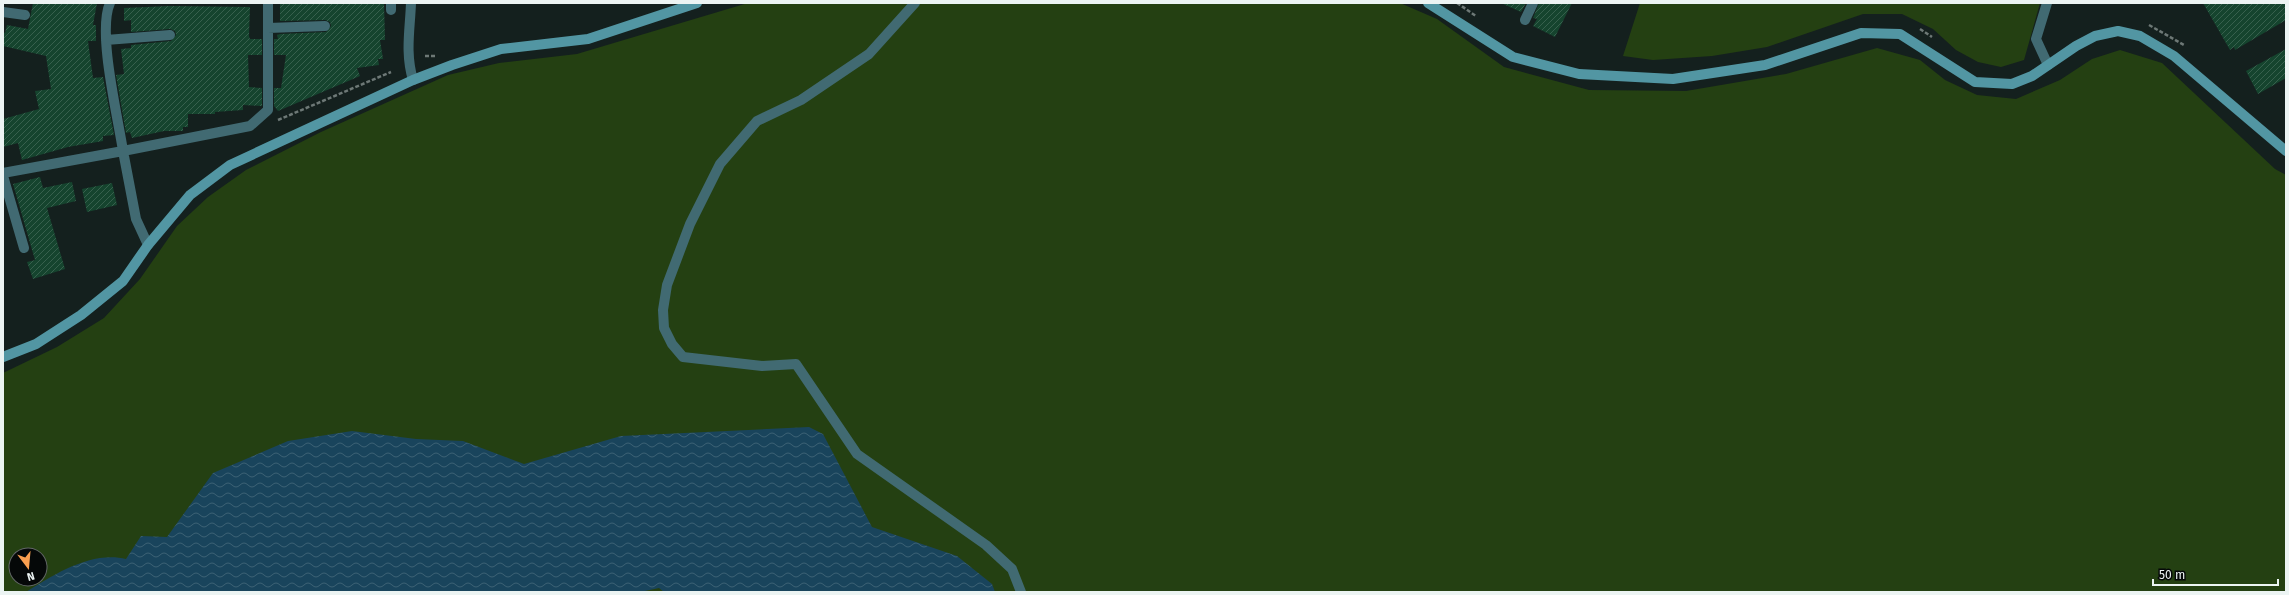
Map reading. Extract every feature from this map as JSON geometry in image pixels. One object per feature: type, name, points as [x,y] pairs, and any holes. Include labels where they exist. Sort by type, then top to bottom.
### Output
[{"type":"street","points":[[110,3],[107,9],[106,40],[123,151],[136,219],[148,245]]},
{"type":"street","points":[[24,248],[3,175],[250,126],[268,110],[268,3]]},
{"type":"street","points":[[411,3],[407,48],[408,64],[413,80]]},
{"type":"street","points":[[3,357],[36,344],[81,315],[123,281],[148,245],[190,195],[230,165],[413,80],[501,49],[588,39],[697,3]]},
{"type":"street","points":[[915,3],[869,54],[801,100],[757,121],[720,164],[690,224],[667,285],[663,310],[664,328],[672,344],[683,357],[762,366],[796,364],[857,454],[986,545],[1012,569],[1021,592]]},
{"type":"street","points":[[1428,3],[1513,57],[1579,74],[1673,79],[1765,65],[1861,33],[1900,34],[1975,82],[2012,84],[2032,76],[2076,46],[2095,36],[2118,31],[2140,36],[2174,56],[2286,151]]},
{"type":"street","points":[[1525,20],[1533,3]]},
{"type":"street","points":[[2047,3],[2036,39],[2048,65]]},
{"type":"street","points":[[3,12],[25,16]]},
{"type":"street","points":[[268,28],[325,26]]},
{"type":"street","points":[[106,40],[170,35]]},
{"type":"path","points":[[1457,3],[1481,20]]},
{"type":"path","points":[[2146,24],[2153,26],[2186,47]]},
{"type":"path","points":[[1913,26],[1925,32],[1937,41]]},
{"type":"path","points":[[275,121],[391,72]]},
{"type":"green space","points":[[748,3],[1400,3],[1437,19],[1504,67],[1589,90],[1686,91],[1786,74],[1877,48],[1920,60],[1945,80],[1977,95],[2016,99],[2060,80],[2092,59],[2120,50],[2162,63],[2275,169],[2286,175],[2286,592],[3,592],[3,373],[57,347],[104,318],[140,279],[177,226],[208,197],[246,170],[321,132],[448,75],[499,63],[577,54]]},
{"type":"green space","points":[[1640,3],[2040,3],[2024,60],[2001,67],[1978,62],[1956,50],[1933,29],[1902,14],[1863,14],[1767,47],[1712,56],[1653,60],[1623,56]]},
{"type":"water","points":[[809,427],[823,434],[872,527],[957,556],[992,584],[995,592],[664,592],[659,588],[640,592],[26,592],[34,587],[48,587],[48,579],[87,561],[113,557],[126,559],[141,536],[167,537],[213,473],[288,441],[352,431],[416,439],[463,441],[524,464],[621,436]]},
{"type":"building","points":[[33,3],[97,3],[93,25],[96,25],[96,41],[88,41],[93,78],[103,77],[114,135],[103,136],[103,141],[68,147],[22,160],[18,143],[3,147],[3,119],[39,109],[35,91],[51,89],[46,56],[3,46],[3,32],[5,33],[7,25],[28,29]]},
{"type":"building","points":[[280,3],[384,3],[385,40],[380,40],[383,59],[378,59],[379,65],[357,68],[360,76],[278,111],[274,106],[274,88],[281,88],[286,55],[274,55],[274,39],[278,39],[277,35],[280,34],[326,32],[331,26],[330,22],[325,20],[280,21]]},
{"type":"building","points":[[1501,3],[1526,3],[1521,12]]},
{"type":"building","points":[[1539,3],[1572,3],[1555,37],[1533,26],[1537,19],[1533,18]]},
{"type":"building","points":[[2203,3],[2286,3],[2286,20],[2235,50],[2234,47],[2230,50]]},
{"type":"building","points":[[169,6],[250,7],[249,36],[250,39],[262,39],[262,55],[248,55],[249,87],[262,88],[262,106],[243,105],[243,110],[215,112],[215,114],[188,114],[188,127],[183,127],[183,131],[164,131],[132,138],[130,132],[126,133],[116,75],[124,74],[121,49],[131,48],[131,45],[171,41],[176,35],[175,31],[170,29],[131,32],[131,20],[124,21],[124,8]]},
{"type":"building","points":[[2286,49],[2286,78],[2258,94],[2246,71]]},
{"type":"building","points":[[40,177],[43,188],[72,182],[76,201],[47,208],[65,269],[33,279],[27,262],[35,260],[13,184]]},
{"type":"building","points":[[112,183],[117,205],[87,212],[82,189]]}]
